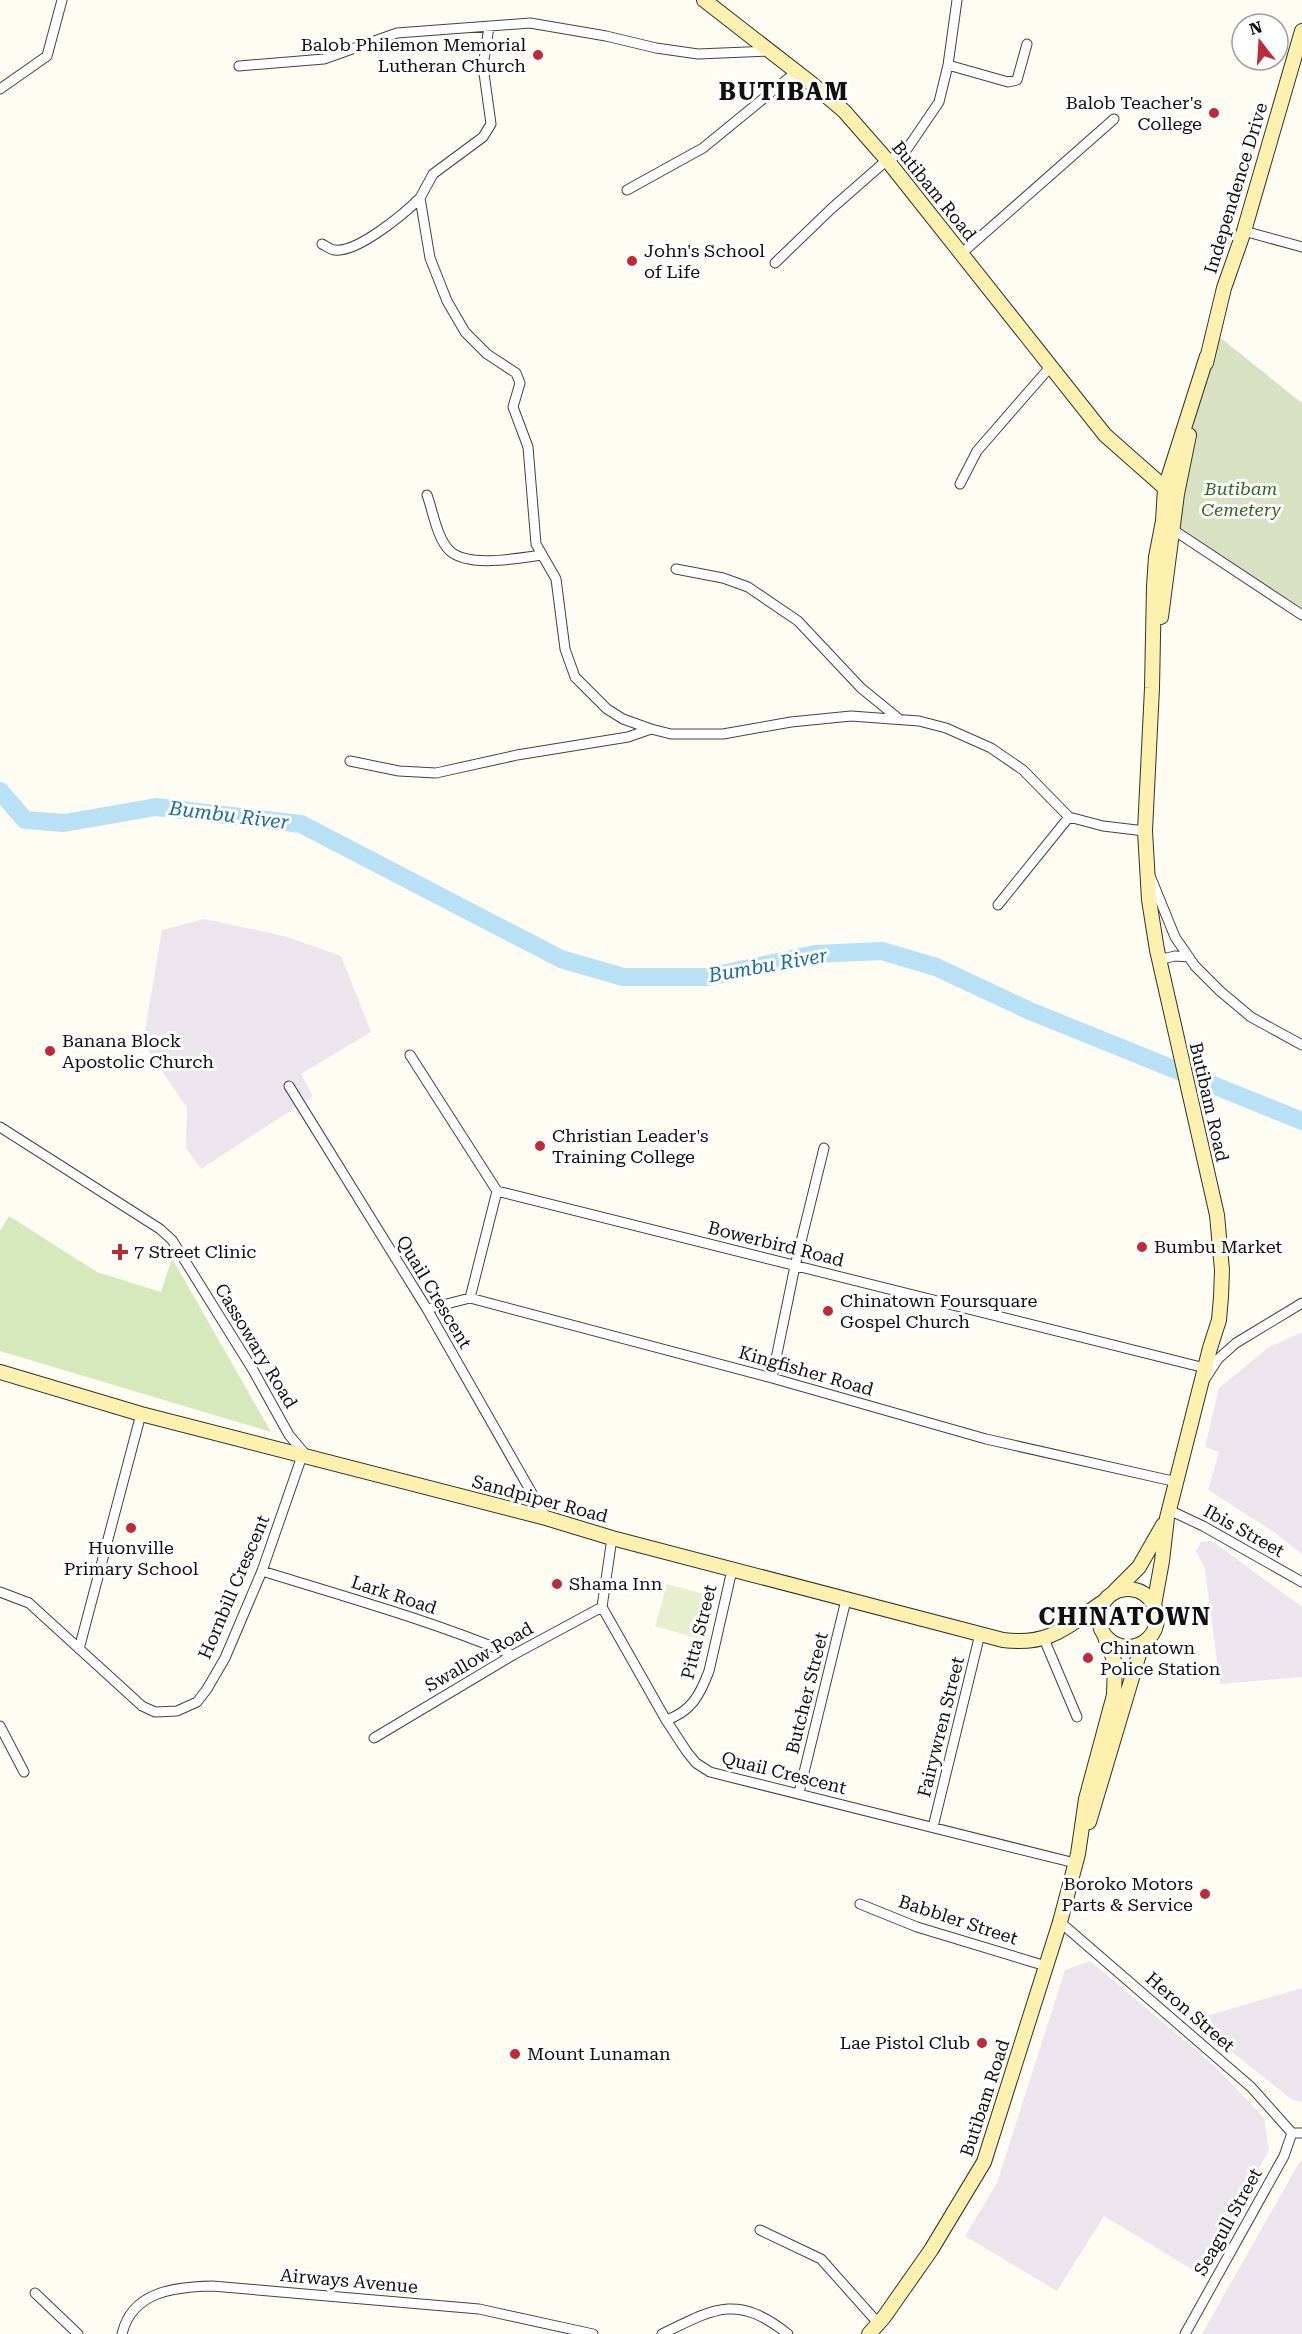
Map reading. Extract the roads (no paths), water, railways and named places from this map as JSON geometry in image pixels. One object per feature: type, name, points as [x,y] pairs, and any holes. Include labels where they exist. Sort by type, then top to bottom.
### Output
[{"type":"main road","name":"Butibam Road","points":[[704,0],[844,111],[962,253],[1105,435],[1172,483]]},
{"type":"main road","name":"Independence Drive","points":[[1207,356],[1224,288],[1244,231],[1302,31]]},
{"type":"main road","name":"Butibam Road","points":[[1154,1605],[1168,1514],[1219,1320],[1222,1270],[1217,1215],[1158,960],[1146,868],[1145,831],[1156,557],[1168,525],[1172,483],[1207,356]]},
{"type":"main road","points":[[1105,435],[1152,484],[1168,525]]},
{"type":"main road","name":"Sandpiper Road","points":[[0,1372],[141,1414],[546,1518],[612,1538],[980,1634],[1015,1641],[1044,1639],[1108,1598]]},
{"type":"main road","name":"Butibam Road","points":[[1108,1598],[1139,1567],[1168,1514]]},
{"type":"main road","points":[[1069,1625],[1103,1633],[1121,1647],[1130,1648],[1149,1639],[1155,1630],[1157,1617],[1154,1605],[1147,1596],[1137,1590],[1125,1589],[1108,1598],[1098,1620],[1103,1633]]},
{"type":"main road","name":"Butibam Road","points":[[1080,1846],[1086,1799],[1114,1695],[1115,1663],[1103,1633]]},
{"type":"main road","name":"Butibam Road","points":[[869,2334],[932,2250],[984,2162],[1060,1922],[1080,1846],[1094,1809],[1142,1644]]},
{"type":"street","points":[[0,89],[46,56],[62,0]]},
{"type":"street","points":[[775,263],[831,209],[887,160],[905,152],[939,102],[948,65],[957,0]]},
{"type":"street","points":[[239,66],[324,59],[397,33],[530,22],[656,48],[698,54],[768,51]]},
{"type":"street","points":[[322,244],[334,250],[351,248],[401,217],[420,198],[433,174],[483,137],[491,124],[483,66],[489,27]]},
{"type":"street","points":[[948,65],[1008,82],[1017,80],[1027,44]]},
{"type":"street","points":[[627,190],[703,148],[796,72]]},
{"type":"street","points":[[962,253],[1114,119]]},
{"type":"street","points":[[420,198],[430,258],[447,301],[465,332],[487,354],[516,373],[520,383],[513,407],[528,447],[537,544],[556,579],[568,664],[575,677],[607,709],[623,719],[671,734],[723,734],[790,722],[851,716],[919,720],[946,728],[991,748],[1023,770],[1069,818],[1102,826],[1145,831]]},
{"type":"street","points":[[1244,231],[1302,247]]},
{"type":"street","points":[[960,484],[977,451],[1051,366]]},
{"type":"street","points":[[427,495],[442,537],[449,550],[458,556],[481,561],[542,555]]},
{"type":"street","points":[[1168,525],[1302,615]]},
{"type":"street","points":[[676,569],[723,578],[748,587],[798,621],[861,688],[899,719]]},
{"type":"street","points":[[350,761],[399,771],[436,772],[464,768],[517,755],[628,737],[651,729]]},
{"type":"street","points":[[998,905],[1069,818]]},
{"type":"street","points":[[1146,868],[1175,937],[1189,957],[1220,991],[1251,1017],[1300,1040]]},
{"type":"street","points":[[1158,960],[1175,956],[1189,957]]},
{"type":"street","points":[[410,1055],[496,1191],[470,1298]]},
{"type":"street","name":"Quail Crescent","points":[[289,1086],[427,1309],[546,1518]]},
{"type":"street","name":"Cassowary Road","points":[[0,1127],[160,1229],[172,1240],[253,1370],[289,1435],[306,1457]]},
{"type":"street","points":[[772,1378],[795,1266],[824,1148]]},
{"type":"street","name":"Bowerbird Road","points":[[496,1191],[1205,1368]]},
{"type":"street","name":"Kingfisher Road","points":[[427,1309],[470,1298],[772,1378],[986,1439],[1176,1482]]},
{"type":"street","points":[[1200,1389],[1218,1359],[1236,1343],[1302,1303]]},
{"type":"street","points":[[79,1648],[141,1414]]},
{"type":"street","name":"Hornbill Crescent","points":[[0,1592],[30,1603],[142,1706],[155,1712],[177,1711],[188,1707],[197,1702],[225,1658],[306,1457]]},
{"type":"street","name":"Ibis Street","points":[[1168,1514],[1203,1526],[1302,1582]]},
{"type":"street","points":[[602,1607],[612,1538]]},
{"type":"street","name":"Pitta Street","points":[[666,1720],[687,1711],[704,1686],[732,1569]]},
{"type":"street","name":"Lark Road","points":[[262,1571],[419,1620],[513,1654]]},
{"type":"street","name":"Butcher Street","points":[[799,1793],[846,1600]]},
{"type":"street","name":"Quail Crescent","points":[[602,1607],[666,1720],[696,1763],[710,1772],[1075,1863]]},
{"type":"street","name":"Swallow Road","points":[[374,1738],[513,1654],[602,1607]]},
{"type":"street","name":"Fairywren Street","points":[[933,1827],[980,1634]]},
{"type":"street","points":[[1044,1639],[1077,1718]]},
{"type":"street","points":[[0,1726],[24,1772]]},
{"type":"street","name":"Babbler Street","points":[[860,1904],[917,1927],[1046,1966]]},
{"type":"street","name":"Heron Street","points":[[1060,1922],[1251,2087],[1297,2133]]},
{"type":"street","name":"Seagull Street","points":[[1185,2334],[1297,2133]]},
{"type":"street","points":[[760,2230],[821,2259],[878,2323]]},
{"type":"street","name":"Airways Avenue","points":[[122,2334],[129,2316],[138,2304],[149,2297],[169,2289],[212,2286],[479,2309],[593,2334]]},
{"type":"street","points":[[35,2293],[78,2334]]},
{"type":"street","points":[[662,2334],[707,2312],[728,2308],[746,2309],[788,2334]]},
{"type":"waterway","name":"Bumbu River","points":[[0,791],[25,820],[64,823],[156,807],[301,824],[561,959],[623,977],[708,977],[815,954],[882,951],[936,967],[1030,1011],[1302,1121]]},
{"type":"place","name":"Balob Philemon Memorial Lutheran Church","points":[[538,55]]},
{"type":"place","name":"Balob Teacher's College","points":[[1214,113]]},
{"type":"place","name":"John's School of Life","points":[[632,261]]},
{"type":"place","name":"Banana Block Apostolic Church","points":[[50,1051]]},
{"type":"place","name":"Christian Leader's Training College","points":[[540,1146]]},
{"type":"place","name":"Bumbu Market","points":[[1142,1247]]},
{"type":"place","name":"7 Street Clinic","points":[[120,1252]]},
{"type":"place","name":"Chinatown Foursquare Gospel Church","points":[[828,1311]]},
{"type":"place","name":"Huonville Primary School","points":[[131,1528]]},
{"type":"place","name":"Shama Inn","points":[[557,1584]]},
{"type":"place","name":"Chinatown Police Station","points":[[1088,1658]]},
{"type":"place","name":"Boroko Motors Parts & Service","points":[[1205,1894]]},
{"type":"place","name":"Lae Pistol Club","points":[[982,2043]]},
{"type":"place","name":"Mount Lunaman","points":[[515,2054]]},
{"type":"district","name":"BUTIBAM","points":[[784,92]]},
{"type":"district","name":"CHINATOWN","points":[[1125,1617]]},
{"type":"park label","name":"Butibam Cemetery","points":[[1241,499]]}]
